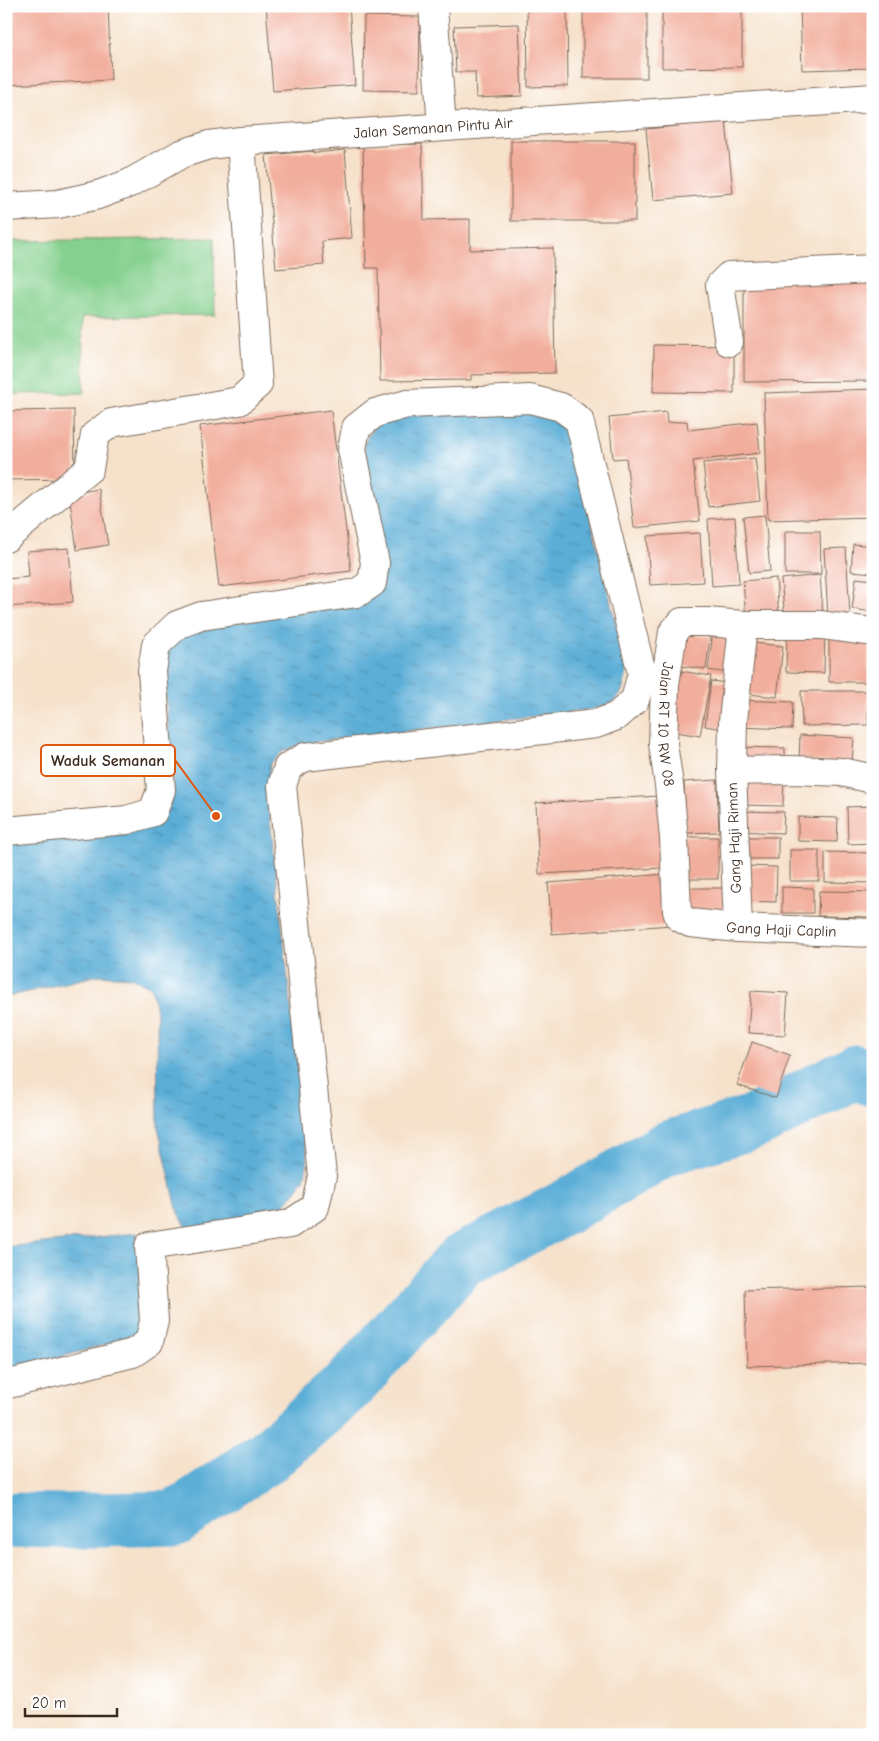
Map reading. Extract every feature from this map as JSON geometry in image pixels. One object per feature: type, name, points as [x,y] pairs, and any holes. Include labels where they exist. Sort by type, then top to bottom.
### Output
[{"type":"street","points":[[433,6],[442,127]]},
{"type":"street","name":"Jalan Semanan Pintu Air","points":[[6,207],[58,204],[98,195],[130,183],[181,154],[209,145],[241,141],[873,98]]},
{"type":"street","points":[[6,538],[89,469],[95,435],[111,423],[239,402],[258,384],[241,141]]},
{"type":"street","points":[[729,342],[720,285],[729,276],[873,269]]},
{"type":"street","points":[[6,831],[126,820],[153,812],[161,790],[152,671],[156,645],[177,625],[201,616],[357,593],[372,583],[375,563],[352,449],[356,428],[375,413],[407,404],[530,399],[561,406],[579,420],[642,673],[635,700],[617,716],[596,724],[305,757],[288,767],[282,786],[322,1176],[316,1207],[290,1224],[149,1246],[154,1322],[149,1342],[133,1353],[9,1384],[6,1383]]},
{"type":"street","name":"Jalan RT 10 RW 08","points":[[690,924],[679,917],[676,911],[674,838],[663,744],[665,684],[673,632],[682,622],[707,622],[743,625],[820,625],[873,632]]},
{"type":"street","points":[[732,771],[733,721],[743,625]]},
{"type":"street","name":"Gang Haji Riman","points":[[738,928],[732,771],[792,770],[842,772],[873,779]]},
{"type":"street","name":"Gang Haji Caplin","points":[[690,924],[738,928],[873,933]]},
{"type":"green space","points":[[214,238],[215,315],[82,317],[84,393],[6,394],[6,241]]},
{"type":"water","points":[[508,411],[545,413],[560,421],[571,434],[627,671],[621,693],[615,701],[594,709],[305,743],[283,751],[270,764],[267,792],[308,1160],[304,1180],[280,1211],[188,1229],[178,1213],[158,1127],[157,1016],[151,987],[131,977],[99,975],[6,997],[6,844],[154,823],[169,809],[173,788],[163,658],[175,638],[195,630],[374,598],[364,443],[373,428],[390,417]]},
{"type":"water","points":[[137,1233],[143,1316],[137,1332],[127,1338],[23,1368],[6,1371],[6,1247]]},
{"type":"building","points":[[6,6],[108,6],[111,80],[6,85]]},
{"type":"building","points":[[266,6],[349,6],[355,85],[273,91]]},
{"type":"building","points":[[527,6],[567,6],[568,86],[528,87]]},
{"type":"building","points":[[583,6],[647,6],[647,78],[583,78]]},
{"type":"building","points":[[662,6],[742,6],[742,67],[662,68]]},
{"type":"building","points":[[800,6],[873,6],[873,68],[802,70]]},
{"type":"building","points":[[364,16],[420,17],[419,91],[363,90]]},
{"type":"building","points":[[519,24],[522,96],[476,98],[475,72],[456,72],[454,26]]},
{"type":"building","points":[[726,121],[733,193],[653,200],[646,129]]},
{"type":"building","points":[[511,141],[635,141],[635,221],[511,221]]},
{"type":"building","points":[[422,144],[424,220],[470,219],[470,250],[553,248],[555,373],[471,375],[471,380],[380,381],[378,268],[366,268],[363,145]]},
{"type":"building","points":[[345,150],[352,238],[322,241],[324,265],[276,269],[266,155]]},
{"type":"building","points":[[873,280],[873,381],[744,382],[744,281]]},
{"type":"building","points":[[654,345],[734,346],[734,393],[653,392]]},
{"type":"building","points":[[873,389],[873,517],[768,520],[764,393]]},
{"type":"building","points":[[74,410],[75,479],[6,480],[6,411]]},
{"type":"building","points":[[331,410],[351,571],[219,587],[200,426]]},
{"type":"building","points":[[666,412],[667,423],[687,421],[688,430],[757,422],[760,453],[693,461],[700,521],[634,528],[626,458],[613,459],[609,418]]},
{"type":"building","points":[[755,458],[760,501],[708,507],[703,463]]},
{"type":"building","points":[[99,489],[108,545],[77,550],[69,494]]},
{"type":"building","points":[[765,515],[770,571],[749,573],[743,517]]},
{"type":"building","points":[[735,517],[739,584],[712,586],[708,519]]},
{"type":"building","points":[[785,531],[820,531],[821,574],[785,574]]},
{"type":"building","points":[[700,533],[703,582],[650,585],[647,536]]},
{"type":"building","points":[[853,544],[873,546],[873,573],[851,571]]},
{"type":"building","points":[[69,548],[73,602],[6,607],[6,579],[29,577],[27,551]]},
{"type":"building","points":[[846,548],[850,616],[828,617],[824,549]]},
{"type":"building","points":[[820,575],[823,616],[785,619],[781,579]]},
{"type":"building","points":[[776,578],[779,618],[746,620],[743,581]]},
{"type":"building","points":[[856,578],[873,580],[873,612],[852,609]]},
{"type":"building","points":[[787,629],[825,630],[824,673],[786,672]]},
{"type":"building","points":[[713,632],[733,635],[728,673],[708,670]]},
{"type":"building","points":[[829,632],[869,632],[868,682],[829,682]]},
{"type":"building","points":[[676,633],[710,637],[706,669],[671,665]]},
{"type":"building","points":[[754,643],[783,646],[777,697],[748,694]]},
{"type":"building","points":[[681,671],[711,676],[700,736],[670,731]]},
{"type":"building","points":[[711,681],[734,684],[728,730],[705,726]]},
{"type":"building","points":[[801,691],[868,691],[868,725],[802,726]]},
{"type":"building","points":[[737,700],[793,702],[792,729],[736,727]]},
{"type":"building","points":[[800,735],[854,738],[852,763],[799,760]]},
{"type":"building","points":[[734,747],[785,748],[785,769],[733,768]]},
{"type":"building","points":[[734,775],[784,776],[783,806],[734,805]]},
{"type":"building","points":[[717,780],[719,832],[686,833],[684,782]]},
{"type":"building","points":[[659,796],[663,868],[539,874],[536,803]]},
{"type":"building","points":[[873,806],[873,843],[848,844],[847,807]]},
{"type":"building","points":[[737,811],[784,812],[783,833],[736,831]]},
{"type":"building","points":[[798,817],[838,818],[837,842],[798,841]]},
{"type":"building","points":[[681,837],[718,837],[718,879],[681,879]]},
{"type":"building","points":[[737,837],[778,837],[778,859],[737,859]]},
{"type":"building","points":[[790,850],[819,850],[819,881],[790,881]]},
{"type":"building","points":[[825,852],[873,853],[873,883],[825,882]]},
{"type":"building","points":[[741,866],[777,867],[776,902],[740,901]]},
{"type":"building","points":[[667,874],[671,925],[552,934],[548,883]]},
{"type":"building","points":[[782,887],[813,888],[813,913],[782,913]]},
{"type":"building","points":[[682,888],[723,888],[724,916],[682,916]]},
{"type":"building","points":[[819,891],[873,892],[873,917],[818,916]]},
{"type":"building","points":[[751,991],[788,993],[785,1035],[748,1033]]},
{"type":"building","points":[[752,1042],[790,1055],[776,1098],[737,1085]]},
{"type":"building","points":[[873,1287],[873,1363],[747,1366],[745,1290]]},
{"type":"waterway","points":[[6,1520],[62,1521],[175,1518],[268,1456],[351,1383],[461,1261],[564,1208],[668,1148],[756,1121],[855,1072],[873,1079]]},
{"type":"place","name":"Waduk Semanan","points":[[216,816]]}]
